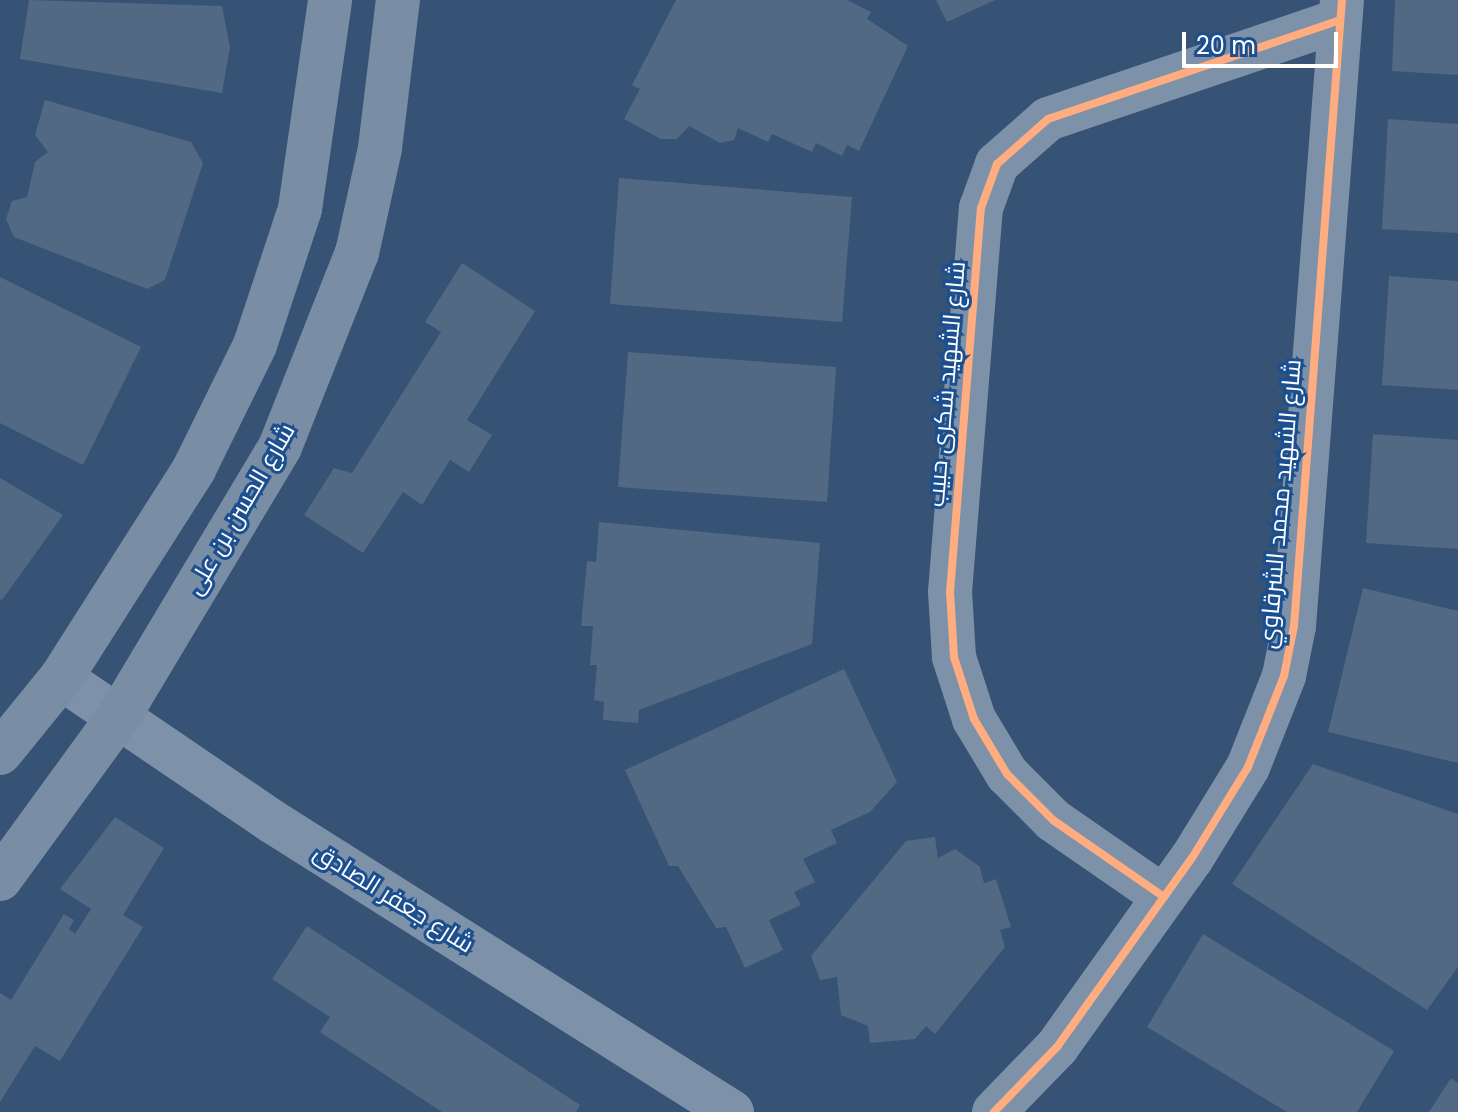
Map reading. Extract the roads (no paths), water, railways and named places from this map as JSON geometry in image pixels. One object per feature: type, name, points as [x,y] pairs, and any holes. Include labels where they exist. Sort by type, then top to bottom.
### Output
[{"type":"street","points":[[0,753],[61,678],[194,469],[255,345],[300,209],[330,0]]},
{"type":"street","name":"شارع الحسن بن على","points":[[0,879],[119,716],[280,447],[319,357],[357,253],[380,148],[398,0]]},
{"type":"street","name":"شارع الشهيد محمد الشرقاوي","points":[[994,1112],[1057,1047],[1164,897],[1248,767],[1284,676],[1294,626],[1341,10]]},
{"type":"street","name":"شارع الشهيد شكرى حبيب","points":[[1164,897],[1053,820],[1007,774],[974,719],[954,657],[950,592],[981,208],[997,164],[1048,119],[1341,10]]},
{"type":"street","name":"شارع جعفر الصادق","points":[[61,678],[273,822],[732,1112]]}]
